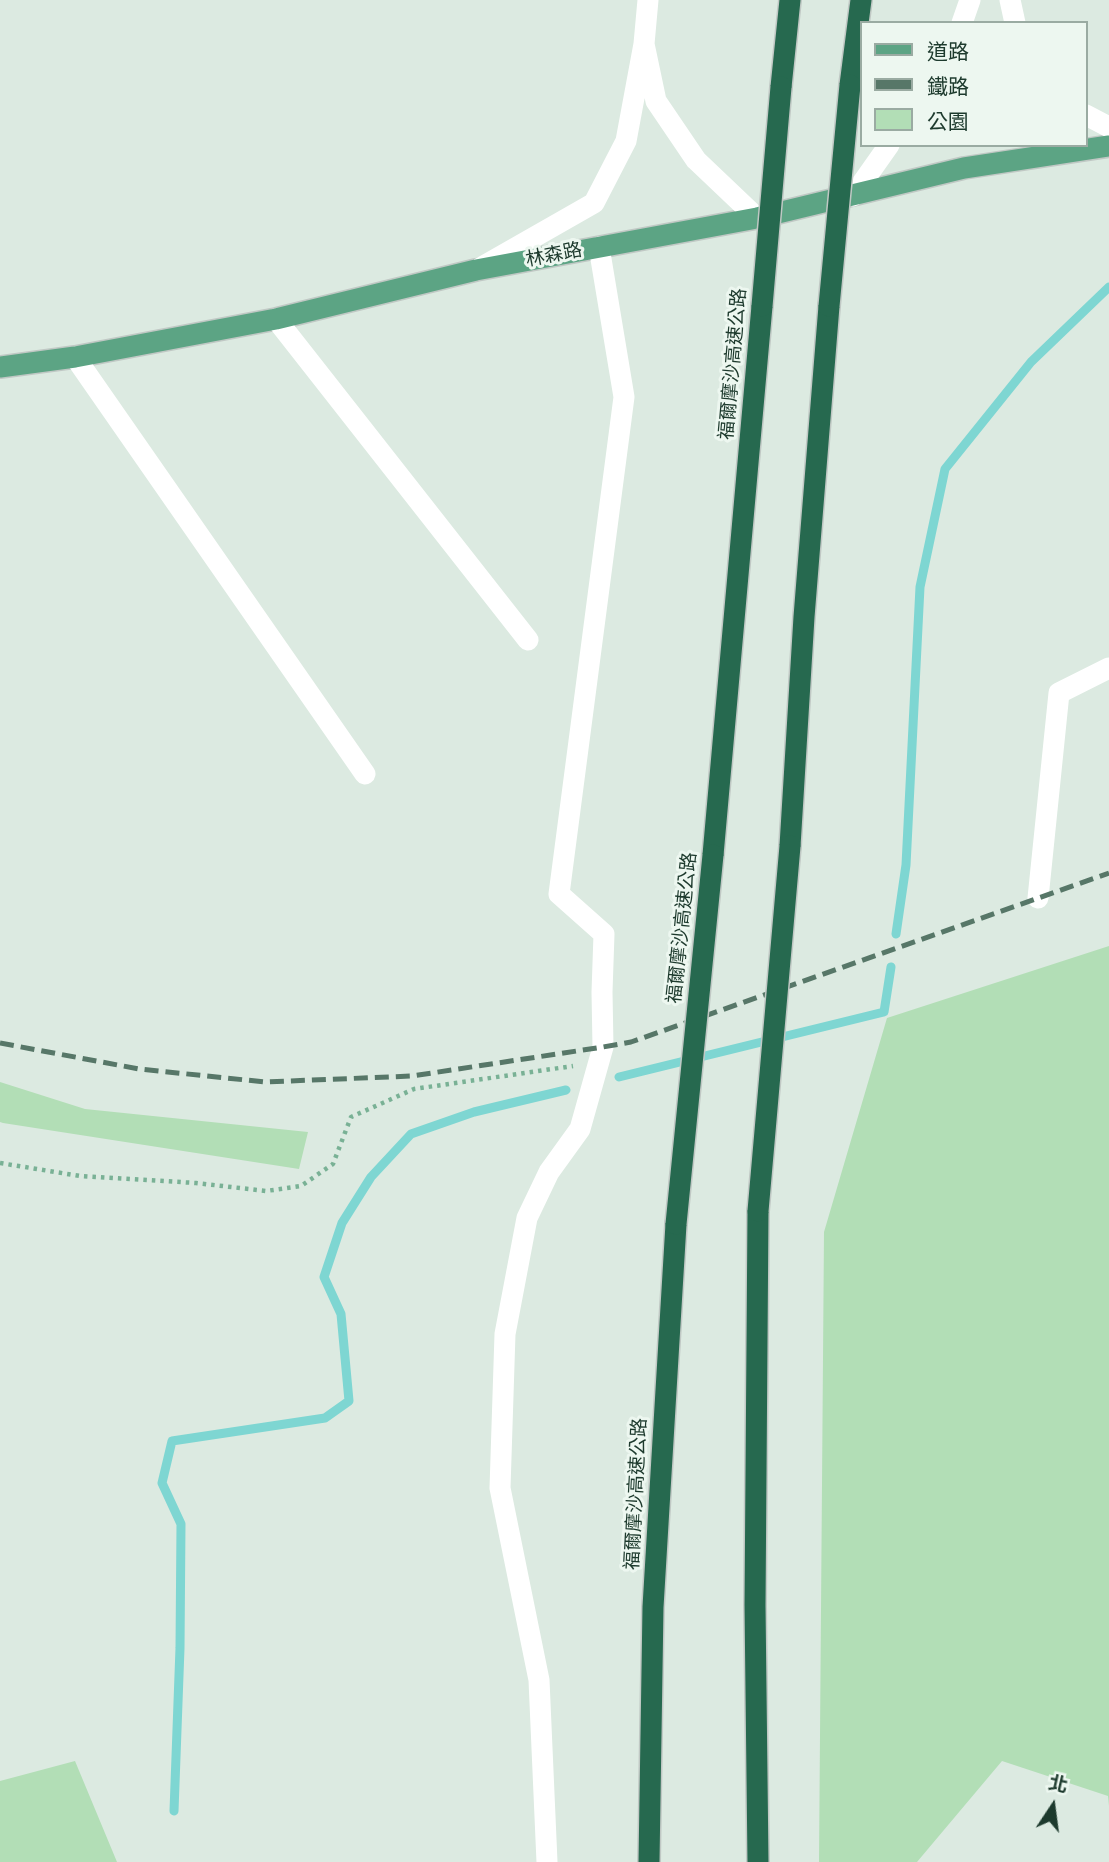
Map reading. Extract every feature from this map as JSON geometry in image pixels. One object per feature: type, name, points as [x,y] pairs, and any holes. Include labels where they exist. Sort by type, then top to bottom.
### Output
[{"type":"highway","name":"福爾摩沙高速公路","points":[[649,1862],[653,1607],[676,1224],[713,855],[790,0]]},
{"type":"highway","points":[[758,1862],[755,1605],[758,1211],[790,846],[804,617],[829,306],[861,0]]},
{"type":"main road","name":"林森路","points":[[0,367],[75,357],[275,319],[476,270],[757,218],[964,168],[1109,146]]},
{"type":"street","points":[[476,270],[594,203],[626,141],[644,44],[648,0]]},
{"type":"street","points":[[962,21],[971,0]]},
{"type":"street","points":[[1010,0],[1015,21]]},
{"type":"street","points":[[644,44],[656,101],[696,160],[757,218]]},
{"type":"street","points":[[1088,117],[1109,127]]},
{"type":"street","points":[[853,196],[888,147]]},
{"type":"street","points":[[547,1862],[539,1680],[500,1488],[506,1334],[527,1218],[549,1172],[580,1129],[603,1047],[604,934],[559,894],[624,397],[599,247]]},
{"type":"street","points":[[275,319],[528,640]]},
{"type":"street","points":[[75,357],[365,774]]},
{"type":"street","points":[[1038,898],[1059,693],[1109,668]]},
{"type":"path","points":[[0,1163],[80,1177],[196,1183],[267,1191],[301,1186],[333,1164],[351,1116],[414,1090],[598,1063]]},
{"type":"green space","points":[[1109,946],[1109,1806],[1108,1796],[1002,1761],[917,1862],[819,1862],[824,1232],[887,1018]]},
{"type":"green space","points":[[0,1082],[85,1109],[308,1132],[299,1169],[3,1123],[0,1122]]},
{"type":"green space","points":[[75,1761],[117,1862],[0,1862],[0,1781]]},
{"type":"waterway","points":[[896,934],[906,865],[920,587],[945,469],[1031,362],[1109,287]]},
{"type":"waterway","points":[[619,1077],[884,1012],[891,967]]},
{"type":"waterway","points":[[174,1811],[181,1524],[162,1483],[172,1441],[325,1418],[349,1401],[341,1314],[324,1277],[342,1223],[371,1177],[411,1134],[474,1112],[566,1090]]},
{"type":"railway","points":[[0,1043],[139,1069],[265,1082],[412,1076],[603,1047],[631,1042],[1109,873]]}]
